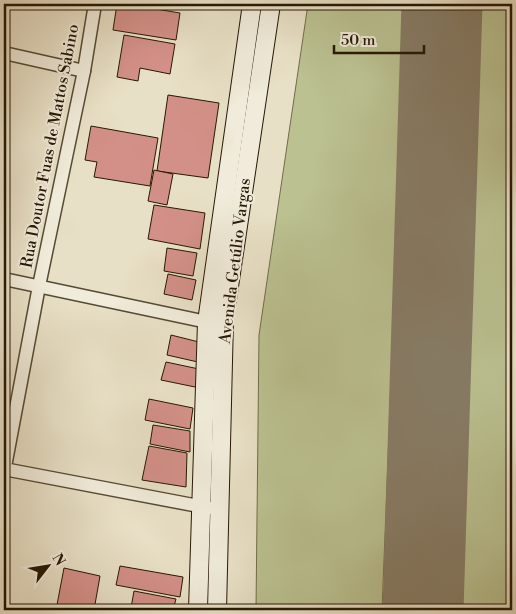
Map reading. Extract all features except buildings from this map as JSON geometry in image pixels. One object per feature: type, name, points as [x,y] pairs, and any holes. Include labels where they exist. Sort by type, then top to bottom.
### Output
[{"type":"main road","name":"Avenida Getúlio Vargas","points":[[198,610],[201,507],[216,321],[252,4]]},
{"type":"main road","name":"Avenida Getúlio Vargas","points":[[216,610],[219,509],[216,321],[272,4]]},
{"type":"street","name":"Rua Doutor Fuas de Mattos Sabino","points":[[4,470],[39,286],[84,71],[95,4]]},
{"type":"street","points":[[4,53],[84,71]]},
{"type":"street","points":[[4,279],[216,321]]},
{"type":"street","points":[[4,470],[219,509]]},
{"type":"green space","points":[[308,4],[406,4],[382,610],[256,610],[259,335]]},
{"type":"green space","points":[[478,4],[512,4],[512,610],[458,610]]},
{"type":"runway","points":[[423,610],[442,4]]}]
